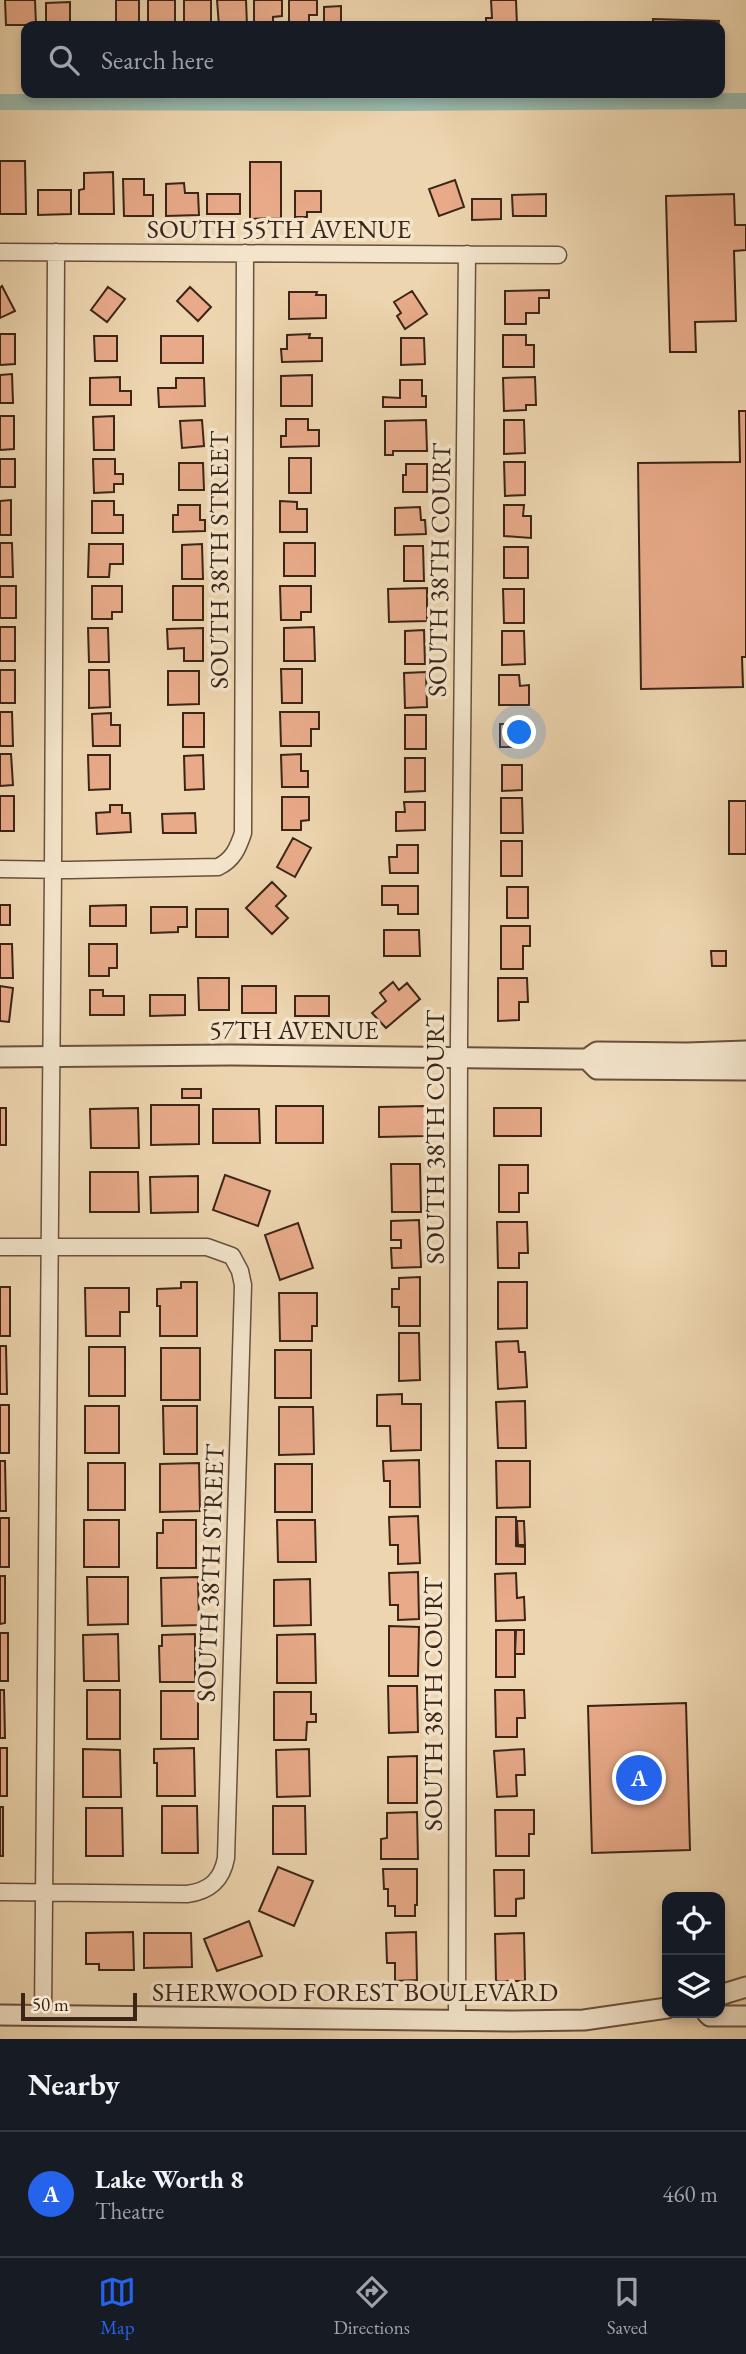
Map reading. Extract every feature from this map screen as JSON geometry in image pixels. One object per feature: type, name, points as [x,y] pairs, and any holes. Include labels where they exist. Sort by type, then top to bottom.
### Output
[{"type":"street","name":"SOUTH 55TH AVENUE","points":[[0,252],[558,255]]},
{"type":"street","points":[[43,2015],[56,252]]},
{"type":"street","name":"SOUTH 38TH STREET","points":[[53,870],[218,867],[226,863],[237,850],[243,833],[245,253]]},
{"type":"street","name":"SOUTH 38TH COURT","points":[[457,2021],[459,1058],[467,254]]},
{"type":"street","points":[[0,869],[53,870]]},
{"type":"street","name":"57TH AVENUE","points":[[0,1057],[231,1055],[587,1059],[597,1052],[746,1051]]},
{"type":"street","name":"57TH AVENUE","points":[[587,1059],[597,1069],[746,1070]]},
{"type":"street","points":[[0,1247],[50,1247]]},
{"type":"street","name":"SOUTH 38TH STREET","points":[[43,1893],[199,1893],[218,1880],[224,1869],[243,1285],[240,1271],[232,1256],[207,1247],[50,1247]]},
{"type":"street","points":[[0,1892],[43,1893]]},
{"type":"street","points":[[725,1993],[746,1987]]},
{"type":"street","name":"SHERWOOD FOREST BOULEVARD","points":[[0,2015],[584,2020],[662,2009]]},
{"type":"street","points":[[725,2016],[746,2016]]},
{"type":"building","points":[[5,0],[35,0],[36,21],[6,25]]},
{"type":"building","points":[[116,0],[139,0],[139,21],[116,21]]},
{"type":"building","points":[[148,0],[175,0],[175,21],[148,21]]},
{"type":"building","points":[[184,0],[211,0],[211,21],[184,21]]},
{"type":"building","points":[[217,0],[246,0],[247,21],[219,21]]},
{"type":"building","points":[[254,0],[282,0],[282,16],[273,17],[273,21],[254,21]]},
{"type":"building","points":[[289,0],[317,0],[317,15],[309,15],[309,21],[289,21]]},
{"type":"building","points":[[491,0],[516,0],[517,21],[486,21],[486,18],[492,18]]},
{"type":"building","points":[[70,2],[70,21],[46,21],[46,3]]},
{"type":"building","points":[[341,6],[341,21],[324,21],[324,7]]},
{"type":"building","points":[[653,19],[719,21],[653,21]]},
{"type":"building","points":[[0,161],[25,161],[26,214],[0,214]]},
{"type":"building","points":[[250,162],[281,162],[281,218],[250,219]]},
{"type":"building","points":[[113,172],[114,214],[79,214],[79,190],[84,189],[84,173]]},
{"type":"building","points":[[123,179],[144,179],[144,195],[153,195],[153,216],[124,216]]},
{"type":"building","points":[[455,180],[464,207],[439,216],[429,189]]},
{"type":"building","points":[[184,183],[185,193],[198,193],[199,215],[166,216],[166,184]]},
{"type":"building","points":[[38,190],[71,190],[71,214],[38,215]]},
{"type":"building","points":[[295,191],[321,191],[321,212],[307,212],[307,217],[295,217]]},
{"type":"building","points":[[207,194],[240,194],[240,214],[207,214]]},
{"type":"building","points":[[546,194],[546,216],[513,216],[512,195]]},
{"type":"building","points":[[734,194],[735,225],[746,225],[746,250],[734,251],[736,321],[695,322],[696,352],[670,352],[666,196]]},
{"type":"building","points":[[472,199],[501,199],[501,219],[472,220]]},
{"type":"building","points":[[2,286],[15,311],[0,318],[0,288]]},
{"type":"building","points":[[108,287],[125,299],[107,322],[91,310]]},
{"type":"building","points":[[190,287],[211,307],[198,321],[177,301]]},
{"type":"building","points":[[549,290],[549,298],[539,298],[539,313],[526,313],[526,324],[505,324],[505,291]]},
{"type":"building","points":[[412,291],[427,314],[405,329],[397,316],[401,313],[394,302]]},
{"type":"building","points":[[289,292],[317,292],[316,295],[326,295],[326,318],[289,319]]},
{"type":"building","points":[[0,334],[15,334],[15,364],[0,365]]},
{"type":"building","points":[[310,334],[309,338],[322,338],[322,361],[282,362],[281,349],[287,349],[287,335]]},
{"type":"building","points":[[503,335],[526,335],[526,345],[534,345],[534,367],[503,367]]},
{"type":"building","points":[[94,336],[117,336],[117,361],[95,361]]},
{"type":"building","points":[[161,336],[203,336],[203,363],[161,363]]},
{"type":"building","points":[[401,338],[424,338],[425,364],[401,365]]},
{"type":"building","points":[[12,374],[13,403],[0,403],[0,375]]},
{"type":"building","points":[[312,375],[312,406],[281,406],[281,376]]},
{"type":"building","points":[[120,377],[120,391],[131,391],[131,405],[90,405],[90,378]]},
{"type":"building","points":[[535,377],[536,405],[526,405],[526,410],[504,411],[503,378]]},
{"type":"building","points":[[176,378],[204,378],[205,406],[159,407],[158,388],[176,388]]},
{"type":"building","points":[[400,380],[422,380],[422,396],[426,396],[426,407],[383,407],[383,397],[400,398]]},
{"type":"building","points":[[739,411],[746,411],[746,657],[742,657],[743,687],[641,689],[638,463],[740,462]]},
{"type":"building","points":[[0,416],[14,416],[14,449],[0,450]]},
{"type":"building","points":[[114,416],[114,450],[94,450],[93,417]]},
{"type":"building","points":[[286,419],[308,419],[308,430],[319,430],[319,446],[281,447],[281,436],[286,436]]},
{"type":"building","points":[[202,420],[204,446],[182,448],[180,421]]},
{"type":"building","points":[[426,420],[427,451],[393,451],[393,455],[385,455],[385,421]]},
{"type":"building","points":[[504,420],[524,420],[525,453],[504,454]]},
{"type":"building","points":[[289,458],[311,458],[311,493],[289,493]]},
{"type":"building","points":[[0,459],[15,459],[15,487],[0,487]]},
{"type":"building","points":[[93,459],[115,459],[115,474],[123,474],[123,484],[114,484],[114,492],[94,493]]},
{"type":"building","points":[[504,462],[525,462],[525,495],[505,496]]},
{"type":"building","points":[[179,463],[203,463],[204,490],[179,490]]},
{"type":"building","points":[[406,464],[427,464],[427,492],[403,492]]},
{"type":"building","points":[[11,500],[11,535],[0,535],[0,501]]},
{"type":"building","points":[[92,501],[114,501],[114,515],[123,515],[123,533],[92,533]]},
{"type":"building","points":[[280,501],[297,502],[297,509],[307,509],[307,532],[280,532]]},
{"type":"building","points":[[178,505],[200,505],[200,520],[205,520],[205,531],[173,532],[173,515],[178,515]]},
{"type":"building","points":[[504,505],[524,505],[523,516],[531,516],[531,538],[504,536]]},
{"type":"building","points":[[420,507],[426,534],[395,535],[395,508]]},
{"type":"building","points":[[0,543],[12,543],[13,577],[0,577]]},
{"type":"building","points":[[284,543],[315,543],[315,576],[284,576]]},
{"type":"building","points":[[89,544],[123,544],[123,564],[110,564],[109,577],[88,577]]},
{"type":"building","points":[[202,544],[203,579],[182,579],[182,545]]},
{"type":"building","points":[[404,546],[423,546],[424,581],[404,581]]},
{"type":"building","points":[[504,547],[528,547],[528,578],[504,578]]},
{"type":"building","points":[[0,586],[16,586],[16,618],[0,618]]},
{"type":"building","points":[[92,586],[122,586],[122,612],[112,612],[112,619],[92,619]]},
{"type":"building","points":[[173,586],[203,586],[203,620],[173,620]]},
{"type":"building","points":[[280,586],[311,586],[311,612],[301,612],[301,620],[281,620]]},
{"type":"building","points":[[427,588],[427,621],[389,622],[388,589]]},
{"type":"building","points":[[503,589],[524,589],[524,623],[504,623]]},
{"type":"building","points":[[0,627],[15,627],[15,661],[0,661]]},
{"type":"building","points":[[314,627],[315,661],[284,661],[284,628]]},
{"type":"building","points":[[88,628],[108,628],[109,662],[89,662]]},
{"type":"building","points":[[203,628],[203,661],[184,661],[184,648],[168,649],[167,629]]},
{"type":"building","points":[[424,630],[425,664],[405,664],[405,631]]},
{"type":"building","points":[[502,631],[524,631],[525,664],[502,665]]},
{"type":"building","points":[[281,669],[302,669],[302,703],[282,703]]},
{"type":"building","points":[[0,670],[15,670],[15,703],[0,703]]},
{"type":"building","points":[[89,670],[109,670],[110,707],[89,708]]},
{"type":"building","points":[[168,671],[199,671],[199,704],[168,705]]},
{"type":"building","points":[[426,672],[427,707],[405,708],[404,673]]},
{"type":"building","points":[[499,675],[519,675],[520,686],[529,685],[529,705],[499,705]]},
{"type":"building","points":[[0,712],[12,712],[13,746],[0,746]]},
{"type":"building","points":[[280,712],[319,712],[319,729],[311,729],[311,746],[281,746]]},
{"type":"building","points":[[111,713],[111,725],[120,725],[120,746],[93,746],[92,714]]},
{"type":"building","points":[[183,713],[204,713],[204,747],[183,747]]},
{"type":"building","points":[[405,715],[426,715],[426,749],[405,749]]},
{"type":"building","points":[[500,724],[524,724],[524,747],[500,747]]},
{"type":"building","points":[[0,754],[11,754],[13,785],[0,786]]},
{"type":"building","points":[[301,754],[301,771],[308,771],[308,787],[282,787],[281,755]]},
{"type":"building","points":[[88,755],[110,755],[110,789],[89,790]]},
{"type":"building","points":[[203,755],[204,789],[185,790],[184,756]]},
{"type":"building","points":[[405,758],[425,758],[425,791],[405,792]]},
{"type":"building","points":[[502,765],[522,765],[522,790],[502,791]]},
{"type":"building","points":[[0,796],[14,796],[14,831],[0,831]]},
{"type":"building","points":[[282,797],[309,797],[309,820],[301,821],[301,830],[282,830]]},
{"type":"building","points":[[501,798],[522,798],[523,833],[501,833]]},
{"type":"building","points":[[729,801],[746,801],[746,854],[729,854]]},
{"type":"building","points":[[404,802],[425,802],[425,830],[396,831],[396,812],[405,812]]},
{"type":"building","points":[[110,805],[122,805],[122,813],[130,813],[131,832],[97,834],[96,813],[110,812]]},
{"type":"building","points":[[195,813],[196,833],[163,833],[162,814]]},
{"type":"building","points":[[293,838],[311,848],[295,877],[277,867]]},
{"type":"building","points":[[501,841],[522,841],[522,876],[501,876]]},
{"type":"building","points":[[397,845],[418,845],[418,873],[390,873],[389,857],[397,857]]},
{"type":"building","points":[[272,882],[286,896],[276,906],[288,918],[272,934],[246,908]]},
{"type":"building","points":[[382,886],[418,886],[418,914],[398,914],[398,905],[382,905]]},
{"type":"building","points":[[507,887],[528,887],[528,918],[507,918]]},
{"type":"building","points":[[0,905],[10,905],[10,925],[0,925]]},
{"type":"building","points":[[126,905],[126,926],[90,926],[90,906]]},
{"type":"building","points":[[151,907],[187,907],[187,927],[178,927],[178,932],[151,933]]},
{"type":"building","points":[[196,909],[228,909],[228,937],[196,937]]},
{"type":"building","points":[[501,926],[530,926],[530,946],[523,946],[523,969],[501,969]]},
{"type":"building","points":[[384,930],[419,930],[420,956],[384,956]]},
{"type":"building","points":[[0,944],[12,944],[13,978],[0,978]]},
{"type":"building","points":[[89,944],[117,944],[117,968],[109,968],[109,976],[89,976]]},
{"type":"building","points":[[711,951],[726,951],[726,966],[712,966]]},
{"type":"building","points":[[198,978],[229,978],[229,1010],[199,1010]]},
{"type":"building","points":[[498,978],[527,978],[528,1002],[519,1002],[519,1020],[498,1021]]},
{"type":"building","points":[[393,982],[399,990],[407,983],[420,999],[386,1028],[372,1013],[386,1001],[380,993]]},
{"type":"building","points":[[0,986],[13,988],[9,1022],[0,1021]]},
{"type":"building","points":[[242,986],[276,986],[276,1013],[242,1013]]},
{"type":"building","points":[[90,990],[103,990],[103,996],[124,996],[124,1015],[90,1015]]},
{"type":"building","points":[[150,995],[185,995],[185,1015],[150,1016]]},
{"type":"building","points":[[295,996],[329,996],[329,1016],[295,1016]]},
{"type":"building","points":[[182,1089],[201,1089],[201,1098],[182,1098]]},
{"type":"building","points":[[151,1105],[199,1105],[199,1144],[151,1145]]},
{"type":"building","points":[[276,1106],[323,1106],[323,1143],[276,1143]]},
{"type":"building","points":[[425,1106],[426,1136],[379,1137],[379,1107]]},
{"type":"building","points":[[0,1108],[6,1108],[6,1145],[0,1145]]},
{"type":"building","points":[[138,1108],[139,1148],[91,1148],[90,1109]]},
{"type":"building","points":[[494,1108],[541,1108],[541,1136],[494,1136]]},
{"type":"building","points":[[213,1109],[259,1109],[260,1143],[213,1143]]},
{"type":"building","points":[[391,1164],[420,1164],[421,1212],[392,1212]]},
{"type":"building","points":[[499,1165],[528,1165],[528,1193],[519,1193],[519,1212],[499,1212]]},
{"type":"building","points":[[90,1172],[138,1172],[139,1212],[90,1212]]},
{"type":"building","points":[[225,1175],[270,1191],[258,1226],[213,1210]]},
{"type":"building","points":[[198,1176],[198,1212],[151,1213],[150,1177]]},
{"type":"building","points":[[419,1220],[421,1267],[392,1268],[391,1248],[401,1248],[401,1240],[391,1240],[391,1221]]},
{"type":"building","points":[[497,1222],[527,1222],[528,1253],[519,1253],[519,1268],[498,1268]]},
{"type":"building","points":[[298,1223],[313,1268],[280,1280],[265,1235]]},
{"type":"building","points":[[420,1277],[420,1326],[399,1326],[399,1307],[392,1307],[392,1289],[399,1289],[399,1278]]},
{"type":"building","points":[[181,1282],[197,1282],[197,1336],[160,1336],[157,1289],[181,1288]]},
{"type":"building","points":[[498,1282],[527,1282],[527,1328],[498,1329]]},
{"type":"building","points":[[0,1287],[10,1287],[10,1336],[0,1336]]},
{"type":"building","points":[[85,1288],[129,1288],[129,1312],[120,1312],[120,1336],[86,1336]]},
{"type":"building","points":[[279,1293],[317,1293],[317,1326],[312,1326],[312,1341],[280,1341]]},
{"type":"building","points":[[399,1333],[419,1333],[420,1380],[399,1381]]},
{"type":"building","points":[[518,1341],[519,1352],[525,1352],[527,1387],[498,1389],[496,1342]]},
{"type":"building","points":[[0,1346],[6,1346],[7,1394],[0,1394]]},
{"type":"building","points":[[89,1347],[125,1347],[125,1396],[89,1396]]},
{"type":"building","points":[[161,1348],[200,1348],[200,1400],[161,1400]]},
{"type":"building","points":[[275,1350],[311,1350],[311,1398],[275,1398]]},
{"type":"building","points":[[402,1394],[402,1404],[421,1404],[421,1450],[391,1451],[390,1426],[377,1426],[377,1395]]},
{"type":"building","points":[[525,1401],[526,1448],[498,1448],[496,1402]]},
{"type":"building","points":[[0,1405],[9,1405],[9,1453],[0,1453]]},
{"type":"building","points":[[85,1406],[119,1406],[119,1453],[85,1453]]},
{"type":"building","points":[[163,1406],[197,1406],[197,1454],[164,1454]]},
{"type":"building","points":[[279,1407],[313,1407],[314,1454],[279,1455]]},
{"type":"building","points":[[419,1460],[420,1507],[390,1507],[390,1481],[384,1481],[383,1461]]},
{"type":"building","points":[[0,1461],[5,1461],[6,1511],[0,1511]]},
{"type":"building","points":[[496,1461],[530,1461],[530,1507],[497,1508]]},
{"type":"building","points":[[88,1463],[125,1463],[125,1510],[88,1510]]},
{"type":"building","points":[[199,1463],[200,1511],[160,1512],[160,1464]]},
{"type":"building","points":[[275,1464],[312,1464],[312,1512],[275,1512]]},
{"type":"building","points":[[418,1516],[420,1563],[398,1564],[398,1545],[390,1545],[389,1517]]},
{"type":"building","points":[[496,1517],[516,1517],[516,1546],[525,1547],[525,1564],[496,1564]]},
{"type":"building","points":[[0,1518],[9,1518],[9,1567],[0,1567]]},
{"type":"building","points":[[84,1520],[119,1520],[119,1567],[84,1567]]},
{"type":"building","points":[[163,1520],[196,1520],[196,1568],[157,1568],[157,1533],[163,1533]]},
{"type":"building","points":[[277,1520],[315,1520],[316,1562],[278,1562]]},
{"type":"building","points":[[517,1521],[524,1521],[525,1545],[518,1545]]},
{"type":"building","points":[[418,1572],[419,1619],[398,1620],[398,1605],[390,1605],[389,1573]]},
{"type":"building","points":[[516,1573],[517,1598],[524,1597],[525,1620],[496,1621],[495,1574]]},
{"type":"building","points":[[0,1576],[5,1576],[5,1623],[0,1624]]},
{"type":"building","points":[[87,1577],[128,1577],[128,1624],[88,1625]]},
{"type":"building","points":[[198,1577],[199,1625],[162,1626],[161,1578]]},
{"type":"building","points":[[310,1579],[311,1625],[274,1626],[274,1580]]},
{"type":"building","points":[[389,1626],[419,1627],[418,1676],[389,1676]]},
{"type":"building","points":[[496,1630],[515,1630],[515,1677],[496,1677]]},
{"type":"building","points":[[516,1630],[524,1630],[524,1654],[515,1654]]},
{"type":"building","points":[[0,1633],[8,1633],[8,1681],[0,1681]]},
{"type":"building","points":[[118,1634],[119,1681],[84,1681],[83,1635]]},
{"type":"building","points":[[195,1634],[195,1682],[160,1682],[159,1646],[162,1646],[162,1635]]},
{"type":"building","points":[[315,1634],[316,1683],[277,1683],[277,1635]]},
{"type":"building","points":[[388,1686],[417,1686],[418,1732],[389,1733]]},
{"type":"building","points":[[0,1690],[4,1690],[5,1738],[0,1738]]},
{"type":"building","points":[[87,1690],[120,1690],[120,1739],[87,1739]]},
{"type":"building","points":[[495,1690],[524,1690],[525,1718],[517,1718],[517,1737],[496,1737]]},
{"type":"building","points":[[161,1691],[198,1691],[198,1739],[161,1739]]},
{"type":"building","points":[[274,1692],[311,1692],[311,1714],[316,1714],[316,1722],[307,1722],[306,1740],[274,1740]]},
{"type":"building","points":[[686,1703],[690,1850],[592,1853],[588,1706]]},
{"type":"building","points":[[0,1748],[7,1748],[7,1796],[0,1796]]},
{"type":"building","points":[[194,1748],[195,1796],[157,1796],[157,1763],[154,1763],[154,1749]]},
{"type":"building","points":[[83,1749],[120,1750],[121,1797],[83,1797]]},
{"type":"building","points":[[309,1749],[310,1796],[277,1797],[276,1750]]},
{"type":"building","points":[[524,1749],[525,1775],[516,1775],[517,1796],[497,1797],[494,1751]]},
{"type":"building","points":[[417,1756],[417,1803],[388,1803],[388,1757]]},
{"type":"building","points":[[162,1806],[197,1806],[198,1853],[162,1853]]},
{"type":"building","points":[[273,1806],[305,1806],[306,1854],[273,1854]]},
{"type":"building","points":[[0,1807],[3,1807],[3,1856],[0,1856]]},
{"type":"building","points":[[86,1808],[122,1808],[123,1856],[86,1856]]},
{"type":"building","points":[[495,1810],[534,1810],[534,1834],[529,1834],[529,1856],[496,1856]]},
{"type":"building","points":[[417,1812],[418,1859],[381,1859],[381,1839],[387,1838],[387,1813]]},
{"type":"building","points":[[278,1867],[313,1881],[294,1926],[259,1911]]},
{"type":"building","points":[[383,1869],[417,1869],[415,1916],[395,1916],[395,1906],[388,1906],[388,1889],[384,1889]]},
{"type":"building","points":[[494,1870],[524,1870],[524,1898],[516,1899],[516,1916],[495,1916]]},
{"type":"building","points":[[249,1921],[262,1956],[217,1971],[204,1939]]},
{"type":"building","points":[[133,1932],[134,1970],[99,1970],[99,1964],[86,1964],[86,1933]]},
{"type":"building","points":[[416,1932],[417,1980],[395,1981],[395,1963],[387,1963],[386,1933]]},
{"type":"building","points":[[144,1933],[191,1933],[192,1967],[144,1968]]},
{"type":"building","points":[[524,1933],[525,1981],[496,1981],[495,1934]]},
{"type":"waterway","points":[[0,102],[746,101]]},
{"type":"place","name":"Lake Worth 8","points":[[639,1778]]}]
